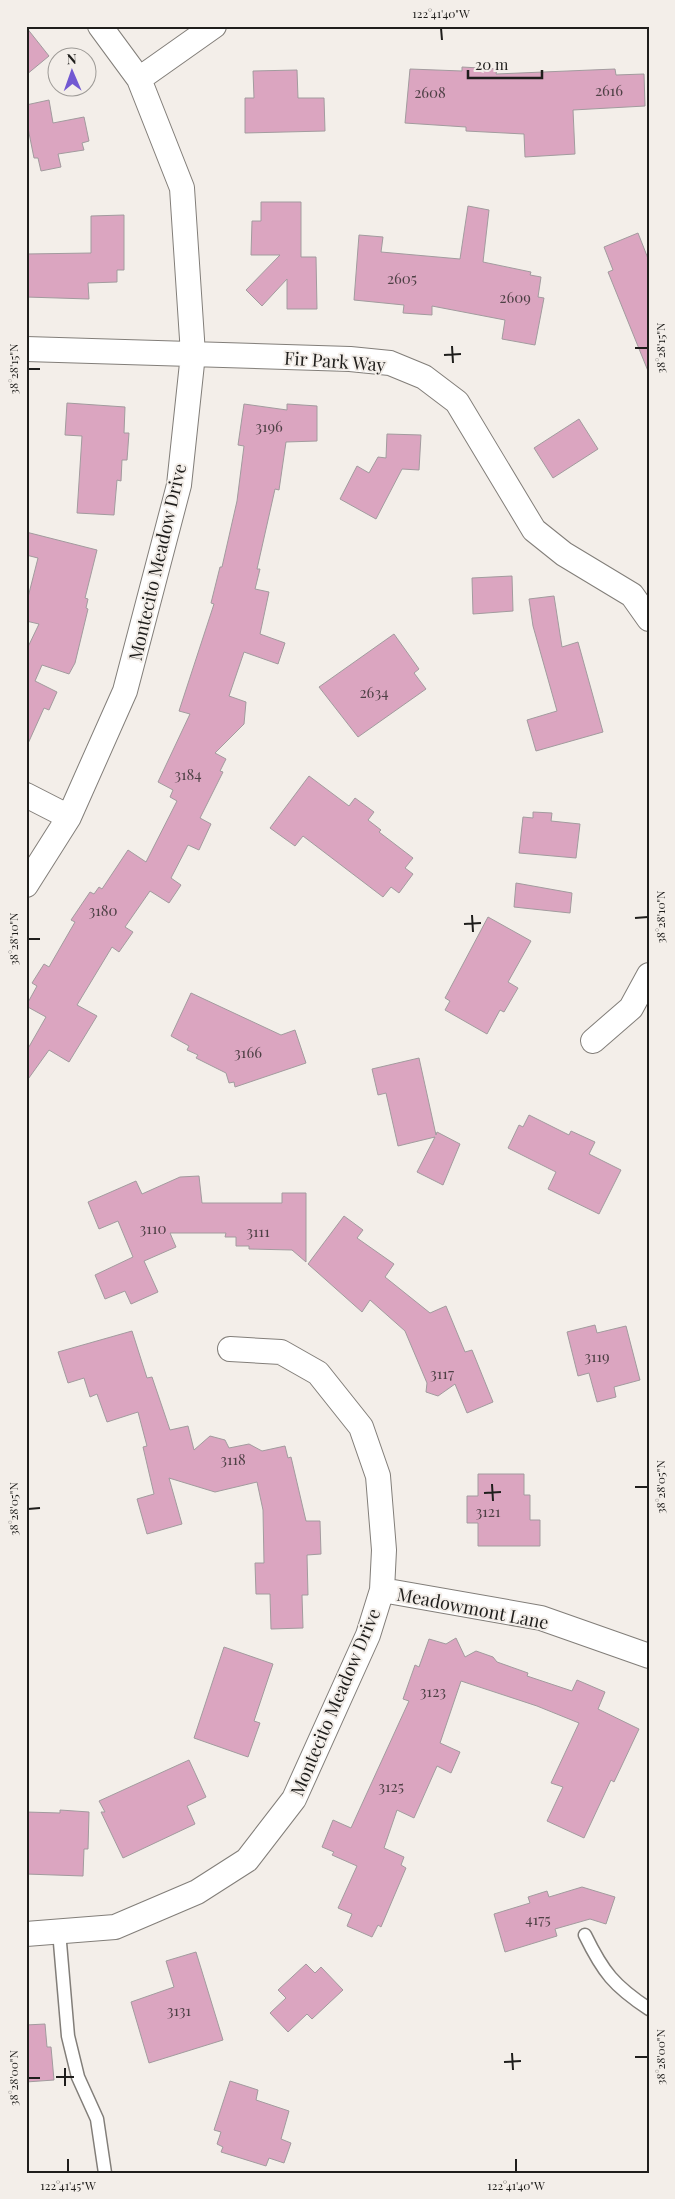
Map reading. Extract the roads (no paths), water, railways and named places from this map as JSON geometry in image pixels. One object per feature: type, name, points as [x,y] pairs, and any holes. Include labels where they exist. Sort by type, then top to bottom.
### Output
[{"type":"street","name":"Montecito Meadow Drive","points":[[26,886],[69,817],[125,691],[179,485],[193,354],[182,188],[139,79],[100,26]]},
{"type":"street","points":[[139,79],[214,26]]},
{"type":"street","name":"Fir Park Way","points":[[26,349],[358,360],[390,363],[424,377],[458,402],[534,530],[564,554],[632,595],[649,619]]},
{"type":"street","points":[[26,795],[69,817]]},
{"type":"street","points":[[593,1041],[631,1008],[649,975]]},
{"type":"street","name":"Montecito Meadow Drive","points":[[26,1934],[115,1926],[197,1892],[247,1860],[294,1799],[368,1635],[382,1590],[384,1550],[378,1476],[361,1428],[318,1373],[281,1352],[230,1349]]},
{"type":"street","name":"Meadowmont Lane","points":[[382,1590],[541,1618],[649,1656]]},
{"type":"lane","points":[[59,1931],[68,2036],[78,2077],[97,2119],[105,2173]]},
{"type":"lane","points":[[585,1935],[609,1977],[623,1991],[649,2009]]}]
